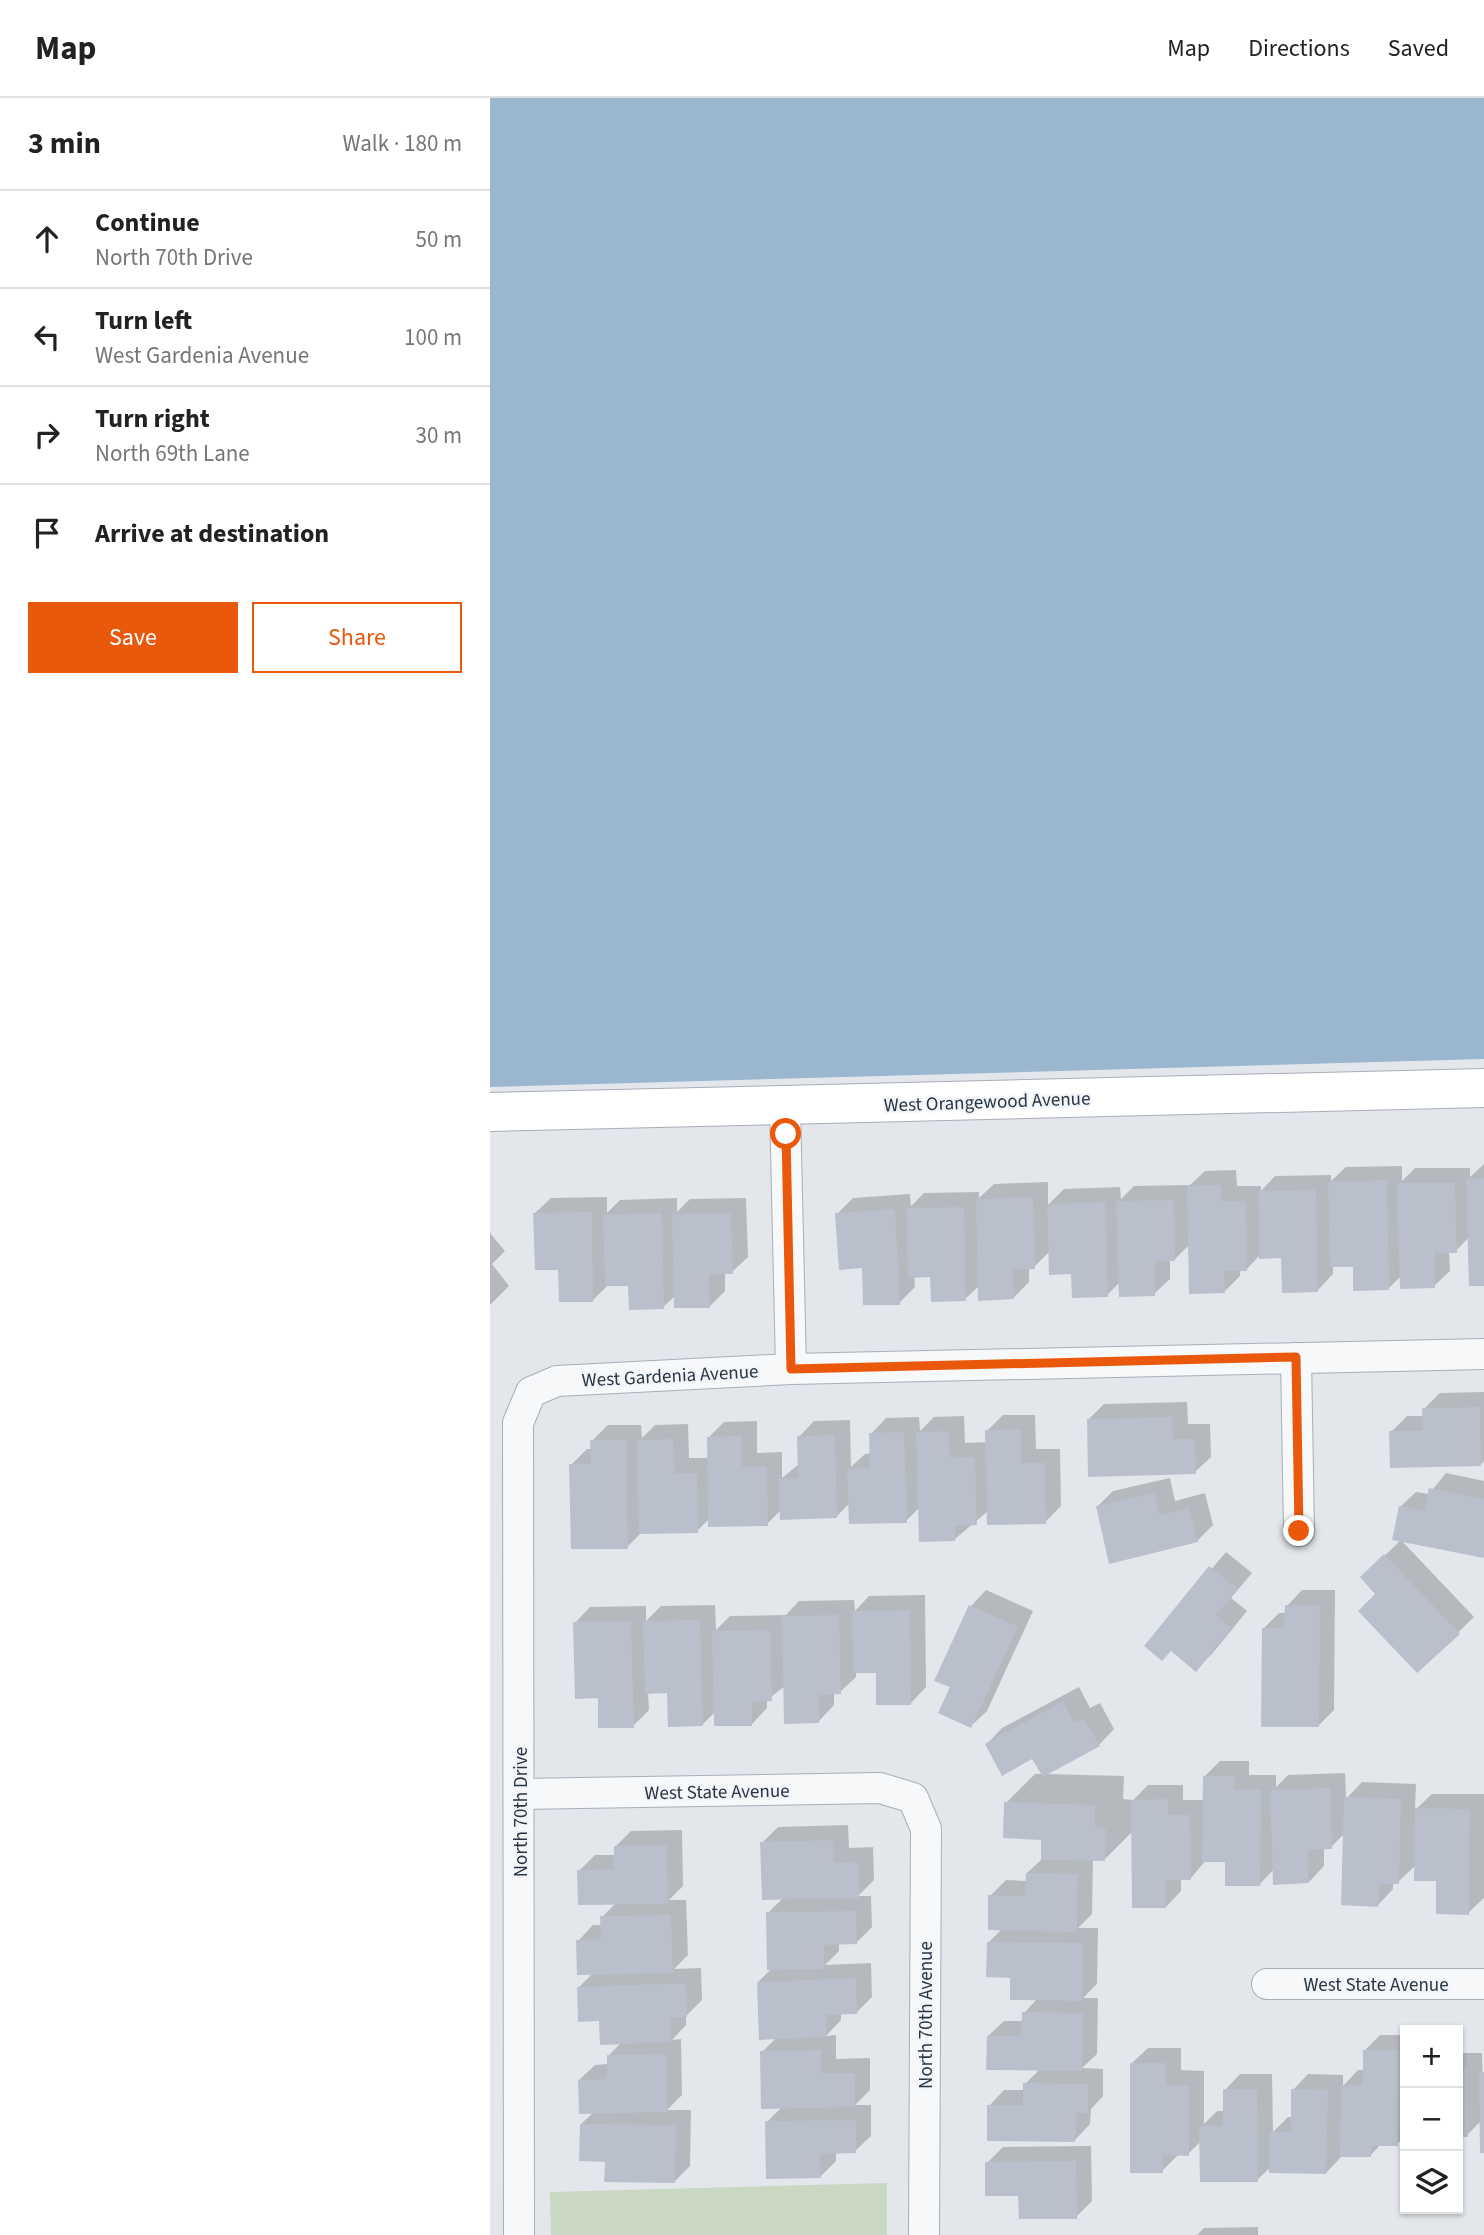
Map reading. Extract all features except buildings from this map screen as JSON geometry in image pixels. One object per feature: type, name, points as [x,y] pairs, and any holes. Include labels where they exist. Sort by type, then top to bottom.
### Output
[{"type":"street","name":"West Orangewood Avenue","points":[[490,1112],[785,1107],[1484,1088]]},
{"type":"street","points":[[785,1107],[791,1369]]},
{"type":"street","name":"West Gardenia Avenue","points":[[531,1392],[557,1381],[791,1369],[1484,1354]]},
{"type":"street","points":[[1296,1357],[1299,1531]]},
{"type":"street","name":"North 70th Drive","points":[[519,2235],[518,1423],[531,1392]]},
{"type":"street","name":"West State Avenue","points":[[520,1794],[880,1788],[913,1798]]},
{"type":"street","name":"North 70th Avenue","points":[[913,1798],[926,1829],[924,2235]]},
{"type":"street","name":"West State Avenue","points":[[1267,1984],[1484,1984]]},
{"type":"green space","points":[[887,2183],[887,2235],[551,2235],[550,2192]]},
{"type":"water","points":[[490,98],[1484,98],[1484,1059],[490,1087]]},
{"type":"route","points":[[786,1134],[791,1369],[1296,1357],[1299,1531]]}]
